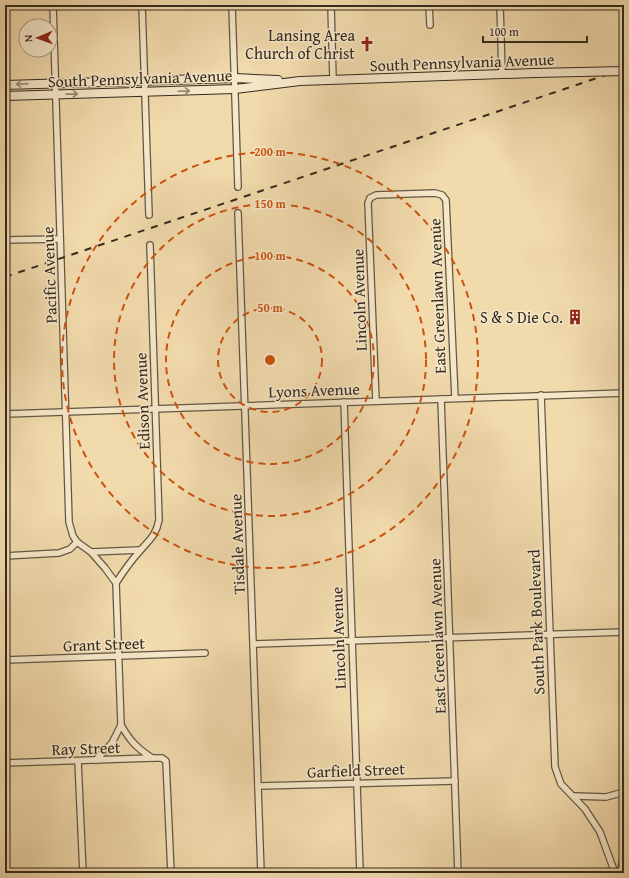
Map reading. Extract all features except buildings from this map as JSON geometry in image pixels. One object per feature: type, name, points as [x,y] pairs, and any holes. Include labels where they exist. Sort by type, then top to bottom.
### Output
[{"type":"main road","name":"South Pennsylvania Avenue","points":[[5,85],[235,78],[300,81],[534,73],[624,72]]},
{"type":"main road","name":"South Pennsylvania Avenue","points":[[5,96],[235,89],[300,81]]},
{"type":"street","name":"Pacific Avenue","points":[[53,5],[69,522],[73,536],[77,542]]},
{"type":"street","points":[[142,5],[149,215]]},
{"type":"street","points":[[232,5],[238,188]]},
{"type":"street","points":[[331,5],[333,80]]},
{"type":"street","points":[[429,5],[430,25]]},
{"type":"street","points":[[500,5],[502,74]]},
{"type":"street","name":"Lincoln Avenue","points":[[376,401],[368,203],[370,198],[376,194],[435,193],[442,195]]},
{"type":"street","name":"East Greenlawn Avenue","points":[[442,195],[446,200],[455,398]]},
{"type":"street","name":"Tisdale Avenue","points":[[238,213],[261,873]]},
{"type":"street","points":[[5,240],[60,238]]},
{"type":"street","name":"Edison Avenue","points":[[116,583],[125,568],[154,535],[159,520],[150,245]]},
{"type":"street","name":"Lyons Avenue","points":[[5,414],[624,393]]},
{"type":"street","name":"South Park Boulevard","points":[[541,396],[555,767],[561,784],[585,808],[600,832],[615,873]]},
{"type":"street","name":"East Greenlawn Avenue","points":[[441,399],[458,873]]},
{"type":"street","name":"Lincoln Avenue","points":[[344,402],[360,873]]},
{"type":"street","points":[[5,556],[59,553],[70,549],[77,542],[91,552],[106,568],[116,583],[121,725],[112,743],[95,760]]},
{"type":"street","points":[[91,552],[140,550]]},
{"type":"street","points":[[254,644],[624,632]]},
{"type":"street","name":"Grant Street","points":[[5,660],[204,653]]},
{"type":"street","points":[[121,725],[131,741],[152,758]]},
{"type":"street","name":"Ray Street","points":[[5,763],[152,758],[162,758],[166,760],[171,873]]},
{"type":"street","points":[[78,761],[83,873]]},
{"type":"street","name":"Garfield Street","points":[[258,786],[455,781]]},
{"type":"street","points":[[574,796],[606,797],[624,792]]},
{"type":"street","points":[[620,873],[624,855]]},
{"type":"railway","points":[[5,277],[624,69]]},
{"type":"place","name":"Lansing Area Church of Christ","points":[[367,44]]},
{"type":"place","name":"S & S Die Co.","points":[[575,317]]}]
